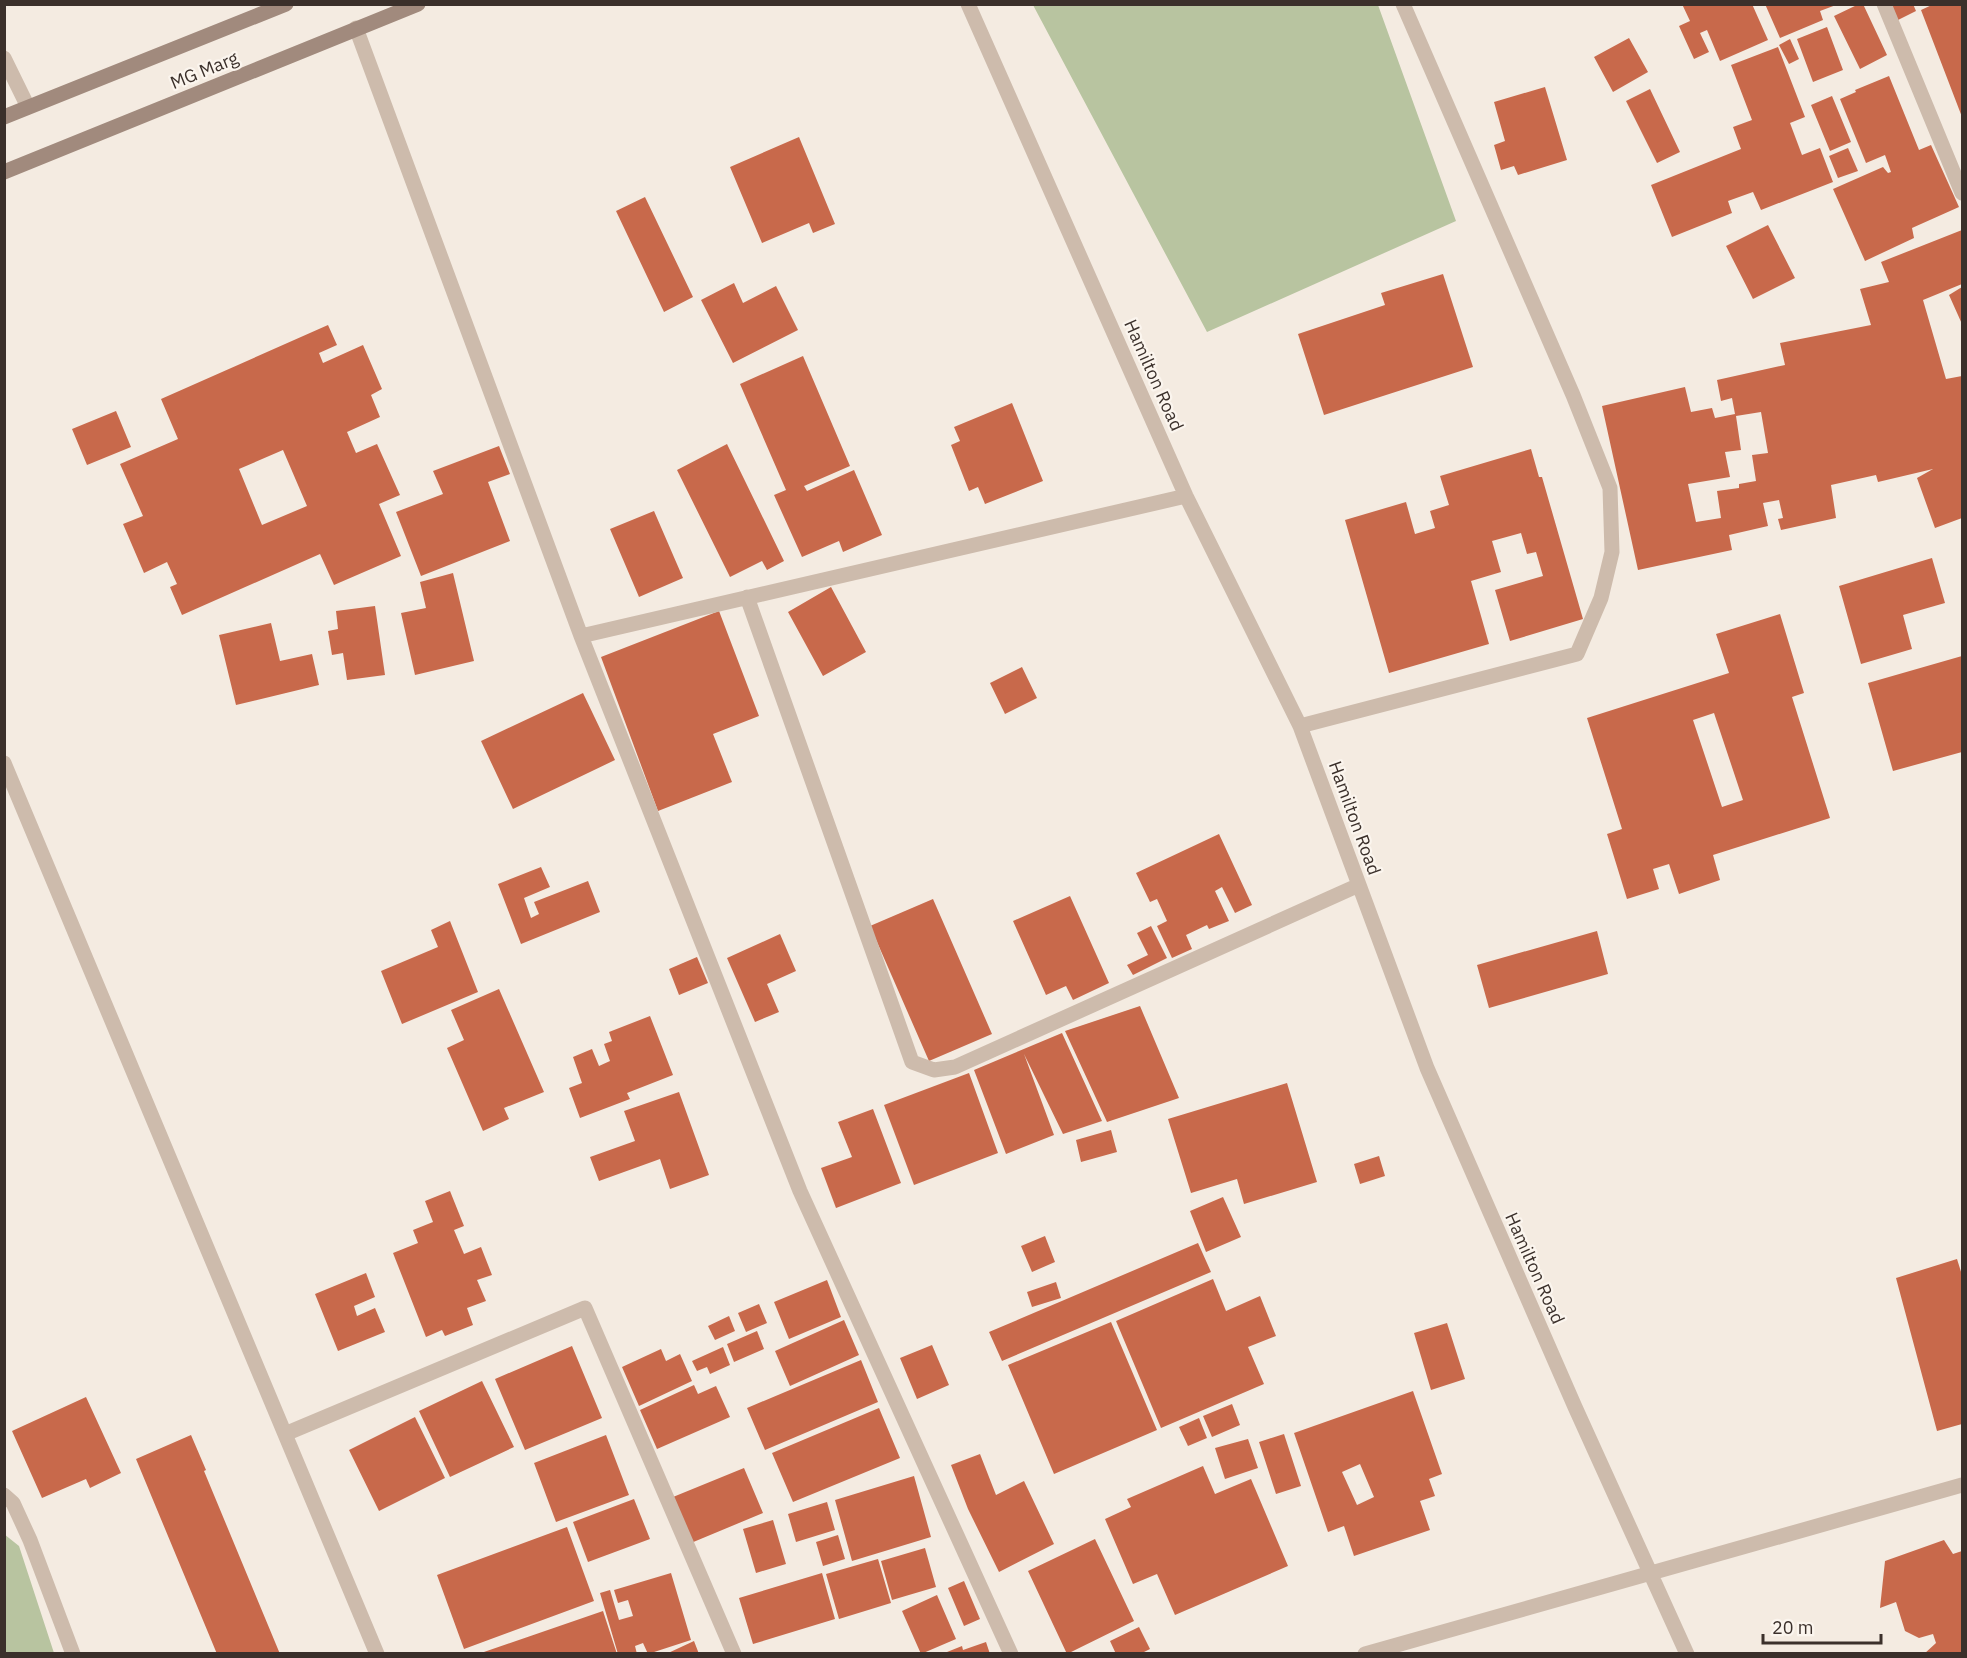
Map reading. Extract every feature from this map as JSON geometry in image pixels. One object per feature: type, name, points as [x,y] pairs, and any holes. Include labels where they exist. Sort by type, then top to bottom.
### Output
[{"type":"main road","points":[[4,117],[286,4]]},
{"type":"main road","name":"MG Marg","points":[[4,172],[418,4]]},
{"type":"street","name":"Hamilton Road","points":[[968,4],[1186,496],[1300,726],[1427,1068],[1575,1407],[1687,1653]]},
{"type":"street","points":[[1300,726],[1577,654],[1601,598],[1612,552],[1610,488],[1572,394],[1403,4]]},
{"type":"street","points":[[1884,4],[1962,193]]},
{"type":"street","points":[[356,28],[581,636],[800,1191],[1011,1653]]},
{"type":"street","points":[[4,58],[28,107]]},
{"type":"street","points":[[581,636],[1186,496]]},
{"type":"street","points":[[747,597],[912,1062],[934,1070],[955,1067],[1359,885]]},
{"type":"street","points":[[4,763],[377,1653]]},
{"type":"street","points":[[285,1434],[585,1308],[734,1653]]},
{"type":"street","points":[[1365,1653],[1962,1485]]},
{"type":"street","points":[[4,1495],[13,1503],[30,1540],[73,1653]]},
{"type":"green space","points":[[1033,5],[1378,5],[1456,221],[1207,332]]},
{"type":"green space","points":[[4,1534],[19,1546],[54,1653],[5,1653]]},
{"type":"building","points":[[1682,4],[1752,4],[1768,40],[1720,61],[1707,30],[1700,33],[1709,52],[1694,59],[1679,26],[1690,21]]},
{"type":"building","points":[[1765,4],[1836,5],[1820,11],[1823,20],[1780,38]]},
{"type":"building","points":[[1863,4],[1887,55],[1860,69],[1834,16]]},
{"type":"building","points":[[1891,4],[1913,4],[1916,11],[1898,20]]},
{"type":"building","points":[[1934,4],[1962,4],[1962,117],[1921,10]]},
{"type":"building","points":[[1827,27],[1843,70],[1813,82],[1797,39]]},
{"type":"building","points":[[1629,38],[1648,72],[1613,92],[1594,57]]},
{"type":"building","points":[[1790,39],[1799,59],[1789,64],[1779,45]]},
{"type":"building","points":[[1778,47],[1805,117],[1790,123],[1802,155],[1820,148],[1833,182],[1761,210],[1753,192],[1728,201],[1732,213],[1672,237],[1651,185],[1741,149],[1733,127],[1752,120],[1731,65]]},
{"type":"building","points":[[1889,76],[1919,150],[1931,145],[1959,207],[1912,228],[1914,238],[1865,261],[1833,189],[1883,167],[1888,173],[1891,172],[1885,155],[1866,163],[1840,99]]},
{"type":"building","points":[[1545,87],[1567,160],[1518,175],[1514,166],[1501,170],[1494,145],[1505,141],[1494,102]]},
{"type":"building","points":[[1650,89],[1680,152],[1657,163],[1626,101]]},
{"type":"building","points":[[1832,96],[1851,142],[1830,151],[1811,105]]},
{"type":"building","points":[[799,137],[835,224],[813,233],[809,223],[762,243],[730,167]]},
{"type":"building","points":[[1848,148],[1858,171],[1838,178],[1829,156]]},
{"type":"building","points":[[645,197],[693,297],[664,312],[616,211]]},
{"type":"building","points":[[1768,225],[1795,278],[1753,299],[1726,246]]},
{"type":"building","points":[[1962,230],[1962,284],[1923,300],[1946,379],[1962,376],[1962,518],[1935,528],[1917,478],[1933,469],[1878,482],[1876,475],[1831,485],[1836,518],[1781,530],[1778,519],[1783,518],[1779,500],[1763,503],[1768,526],[1729,535],[1732,550],[1638,570],[1602,406],[1685,387],[1691,412],[1712,408],[1715,418],[1735,414],[1732,398],[1721,401],[1717,380],[1785,365],[1780,343],[1871,325],[1860,289],[1889,282],[1881,262]],"holes":[[[1761,412],[1768,453],[1752,455],[1756,481],[1739,484],[1739,488],[1717,491],[1721,518],[1696,522],[1688,484],[1730,477],[1725,452],[1741,450],[1736,416]]]},
{"type":"building","points":[[1443,274],[1473,367],[1324,415],[1298,334],[1385,305],[1381,293]]},
{"type":"building","points":[[734,283],[743,303],[776,286],[798,330],[733,363],[701,300]]},
{"type":"building","points":[[1962,287],[1962,324],[1949,295]]},
{"type":"building","points":[[328,325],[337,345],[319,353],[323,363],[363,345],[382,389],[371,395],[380,417],[347,432],[356,453],[377,444],[400,495],[379,504],[401,556],[334,585],[320,554],[182,615],[170,587],[177,584],[167,562],[144,573],[123,524],[143,516],[120,464],[178,439],[161,399]],"holes":[[[283,450],[307,506],[262,525],[239,469]]]},
{"type":"building","points":[[803,356],[850,466],[804,486],[807,491],[854,470],[882,535],[843,552],[839,541],[802,557],[774,495],[786,490],[740,384]]},
{"type":"building","points":[[1012,403],[1043,481],[985,504],[978,487],[969,491],[951,445],[960,441],[954,427]]},
{"type":"building","points":[[116,411],[131,447],[87,465],[72,429]]},
{"type":"building","points":[[727,444],[784,561],[767,570],[762,561],[730,577],[677,470]]},
{"type":"building","points":[[499,446],[510,474],[488,482],[510,541],[421,576],[396,512],[443,494],[433,471]]},
{"type":"building","points":[[1531,449],[1539,477],[1542,477],[1583,619],[1510,641],[1495,590],[1543,576],[1536,552],[1527,554],[1521,533],[1492,541],[1501,572],[1471,581],[1489,644],[1389,673],[1345,520],[1406,502],[1415,534],[1435,528],[1430,511],[1449,505],[1440,476]]},
{"type":"building","points":[[654,511],[683,578],[639,597],[610,529]]},
{"type":"building","points":[[1932,558],[1945,603],[1903,615],[1912,649],[1861,664],[1839,586]]},
{"type":"building","points":[[453,573],[474,661],[415,675],[401,613],[426,608],[420,582]]},
{"type":"building","points":[[831,587],[866,652],[823,676],[788,612]]},
{"type":"building","points":[[375,606],[385,675],[347,680],[343,653],[332,655],[328,631],[338,629],[336,611]]},
{"type":"building","points":[[719,611],[759,716],[713,734],[732,782],[658,811],[601,657]]},
{"type":"building","points":[[1780,614],[1804,693],[1792,697],[1830,818],[1713,855],[1720,880],[1679,894],[1669,864],[1653,869],[1659,889],[1627,899],[1607,834],[1622,829],[1587,718],[1729,673],[1716,634]],"holes":[[[1714,713],[1743,800],[1722,807],[1693,720]]]},
{"type":"building","points":[[271,623],[280,661],[312,654],[319,685],[236,705],[219,635]]},
{"type":"building","points":[[1962,656],[1962,752],[1893,771],[1868,683]]},
{"type":"building","points":[[1022,667],[1037,698],[1005,714],[990,683]]},
{"type":"building","points":[[583,693],[615,760],[513,809],[481,741]]},
{"type":"building","points":[[1219,834],[1252,905],[1235,913],[1222,887],[1215,891],[1229,921],[1209,929],[1207,925],[1186,935],[1192,949],[1172,958],[1157,926],[1167,921],[1157,899],[1150,902],[1136,873]]},
{"type":"building","points":[[541,867],[550,887],[524,898],[531,918],[539,914],[534,902],[588,881],[600,912],[521,944],[498,884]]},
{"type":"building","points":[[1070,896],[1109,983],[1073,1000],[1066,986],[1046,995],[1013,921]]},
{"type":"building","points":[[933,899],[992,1034],[929,1061],[870,926]]},
{"type":"building","points":[[450,921],[478,992],[402,1024],[381,971],[438,947],[431,930]]},
{"type":"building","points":[[1151,926],[1167,958],[1133,975],[1127,965],[1148,955],[1137,933]]},
{"type":"building","points":[[1597,931],[1608,974],[1489,1008],[1477,965]]},
{"type":"building","points":[[780,934],[796,971],[767,984],[779,1012],[755,1022],[727,958]]},
{"type":"building","points":[[697,957],[708,983],[679,995],[669,969]]},
{"type":"building","points":[[499,989],[544,1092],[504,1108],[509,1119],[483,1131],[447,1048],[464,1040],[451,1010]]},
{"type":"building","points":[[1140,1006],[1179,1098],[1107,1122],[1065,1031]]},
{"type":"building","points":[[650,1016],[673,1075],[627,1093],[630,1099],[580,1118],[569,1088],[582,1083],[573,1057],[592,1049],[599,1066],[610,1061],[604,1044],[612,1041],[609,1032]]},
{"type":"building","points":[[1062,1033],[1102,1121],[1063,1134],[1024,1054],[1054,1135],[1006,1154],[974,1070]]},
{"type":"building","points":[[969,1073],[998,1153],[914,1185],[884,1105]]},
{"type":"building","points":[[1287,1083],[1317,1182],[1244,1204],[1237,1179],[1191,1193],[1168,1119]]},
{"type":"building","points":[[679,1092],[709,1175],[670,1189],[660,1159],[599,1181],[590,1157],[635,1141],[624,1111]]},
{"type":"building","points":[[873,1109],[901,1183],[836,1208],[821,1168],[852,1157],[838,1122]]},
{"type":"building","points":[[1111,1130],[1117,1152],[1081,1162],[1076,1140]]},
{"type":"building","points":[[1379,1156],[1385,1176],[1360,1184],[1354,1164]]},
{"type":"building","points":[[450,1191],[464,1226],[454,1230],[464,1254],[481,1247],[492,1275],[477,1280],[486,1301],[467,1308],[473,1325],[445,1336],[442,1330],[426,1337],[393,1253],[418,1243],[413,1230],[433,1222],[425,1201]]},
{"type":"building","points":[[1223,1197],[1241,1237],[1206,1252],[1190,1211]]},
{"type":"building","points":[[1045,1236],[1055,1262],[1032,1272],[1021,1246]]},
{"type":"building","points":[[1198,1243],[1211,1272],[1002,1361],[989,1332]]},
{"type":"building","points":[[1957,1259],[1962,1275],[1962,1424],[1937,1431],[1896,1278]]},
{"type":"building","points":[[366,1273],[375,1297],[354,1306],[357,1316],[375,1308],[385,1332],[338,1351],[315,1294]]},
{"type":"building","points":[[1213,1279],[1226,1311],[1260,1296],[1276,1336],[1248,1347],[1264,1384],[1161,1428],[1116,1321]]},
{"type":"building","points":[[827,1280],[841,1317],[789,1339],[774,1302]]},
{"type":"building","points":[[1056,1282],[1061,1298],[1032,1307],[1027,1292]]},
{"type":"building","points":[[759,1304],[767,1323],[746,1332],[738,1313]]},
{"type":"building","points":[[729,1316],[735,1331],[715,1340],[708,1326]]},
{"type":"building","points":[[844,1320],[859,1355],[790,1386],[775,1351]]},
{"type":"building","points":[[1111,1322],[1157,1430],[1054,1474],[1008,1365]]},
{"type":"building","points":[[1447,1323],[1465,1379],[1431,1390],[1414,1333]]},
{"type":"building","points":[[757,1331],[764,1349],[734,1362],[727,1344]]},
{"type":"building","points":[[932,1345],[949,1385],[917,1399],[900,1358]]},
{"type":"building","points":[[572,1346],[602,1418],[525,1450],[495,1379]]},
{"type":"building","points":[[723,1347],[730,1365],[710,1374],[707,1367],[697,1371],[692,1361]]},
{"type":"building","points":[[661,1349],[666,1361],[680,1354],[692,1381],[639,1406],[622,1367]]},
{"type":"building","points":[[861,1360],[878,1402],[765,1450],[747,1408]]},
{"type":"building","points":[[482,1381],[514,1447],[450,1477],[419,1411]]},
{"type":"building","points":[[694,1385],[698,1394],[716,1386],[730,1417],[657,1449],[640,1410]]},
{"type":"building","points":[[1413,1391],[1442,1474],[1429,1479],[1435,1496],[1420,1501],[1430,1530],[1354,1556],[1344,1526],[1328,1532],[1294,1433]],"holes":[[[1360,1464],[1374,1497],[1357,1505],[1342,1472]]]},
{"type":"building","points":[[86,1397],[121,1473],[90,1488],[86,1479],[42,1498],[12,1431]]},
{"type":"building","points":[[1232,1404],[1240,1425],[1212,1437],[1203,1416]]},
{"type":"building","points":[[879,1408],[900,1458],[793,1502],[772,1453]]},
{"type":"building","points":[[415,1417],[445,1478],[379,1511],[349,1450]]},
{"type":"building","points":[[1199,1418],[1207,1438],[1188,1446],[1179,1427]]},
{"type":"building","points":[[1284,1434],[1301,1486],[1276,1494],[1259,1442]]},
{"type":"building","points":[[191,1435],[280,1654],[217,1654],[136,1459]]},
{"type":"building","points":[[606,1435],[629,1495],[556,1522],[534,1463]]},
{"type":"building","points":[[1248,1439],[1258,1468],[1225,1479],[1215,1448]]},
{"type":"building","points":[[980,1454],[996,1495],[1024,1481],[1054,1544],[999,1572],[968,1509],[951,1465]]},
{"type":"building","points":[[1203,1466],[1215,1494],[1251,1479],[1288,1566],[1175,1615],[1157,1574],[1133,1584],[1105,1519],[1131,1507],[1127,1499]]},
{"type":"building","points":[[744,1468],[763,1513],[691,1543],[673,1497]]},
{"type":"building","points":[[914,1476],[931,1537],[852,1561],[835,1500]]},
{"type":"building","points":[[634,1499],[650,1539],[588,1562],[573,1522]]},
{"type":"building","points":[[827,1502],[835,1530],[796,1542],[788,1514]]},
{"type":"building","points":[[773,1520],[786,1564],[756,1573],[743,1529]]},
{"type":"building","points":[[567,1527],[594,1601],[464,1649],[437,1575]]},
{"type":"building","points":[[838,1535],[845,1559],[823,1566],[816,1542]]},
{"type":"building","points":[[1095,1539],[1134,1621],[1067,1654],[1028,1571]]},
{"type":"building","points":[[1944,1540],[1953,1554],[1962,1551],[1962,1654],[1924,1654],[1936,1643],[1933,1634],[1919,1638],[1905,1631],[1896,1602],[1880,1608],[1885,1561]]},
{"type":"building","points":[[925,1548],[936,1587],[892,1600],[881,1561]]},
{"type":"building","points":[[878,1559],[891,1603],[839,1619],[826,1574]]},
{"type":"building","points":[[671,1573],[691,1640],[648,1654],[643,1643],[635,1646],[637,1654],[618,1654],[600,1593],[610,1590],[619,1620],[633,1616],[628,1600],[618,1603],[614,1590]]},
{"type":"building","points":[[822,1573],[835,1619],[753,1644],[739,1598]]},
{"type":"building","points":[[964,1581],[980,1619],[964,1626],[948,1588]]},
{"type":"building","points":[[937,1595],[956,1639],[921,1654],[902,1611]]},
{"type":"building","points":[[603,1611],[617,1654],[481,1654],[481,1653]]},
{"type":"building","points":[[1139,1627],[1150,1649],[1140,1654],[1116,1654],[1110,1641]]},
{"type":"building","points":[[694,1641],[699,1654],[666,1654]]},
{"type":"building","points":[[986,1642],[990,1654],[942,1654],[962,1646],[963,1650]]}]
